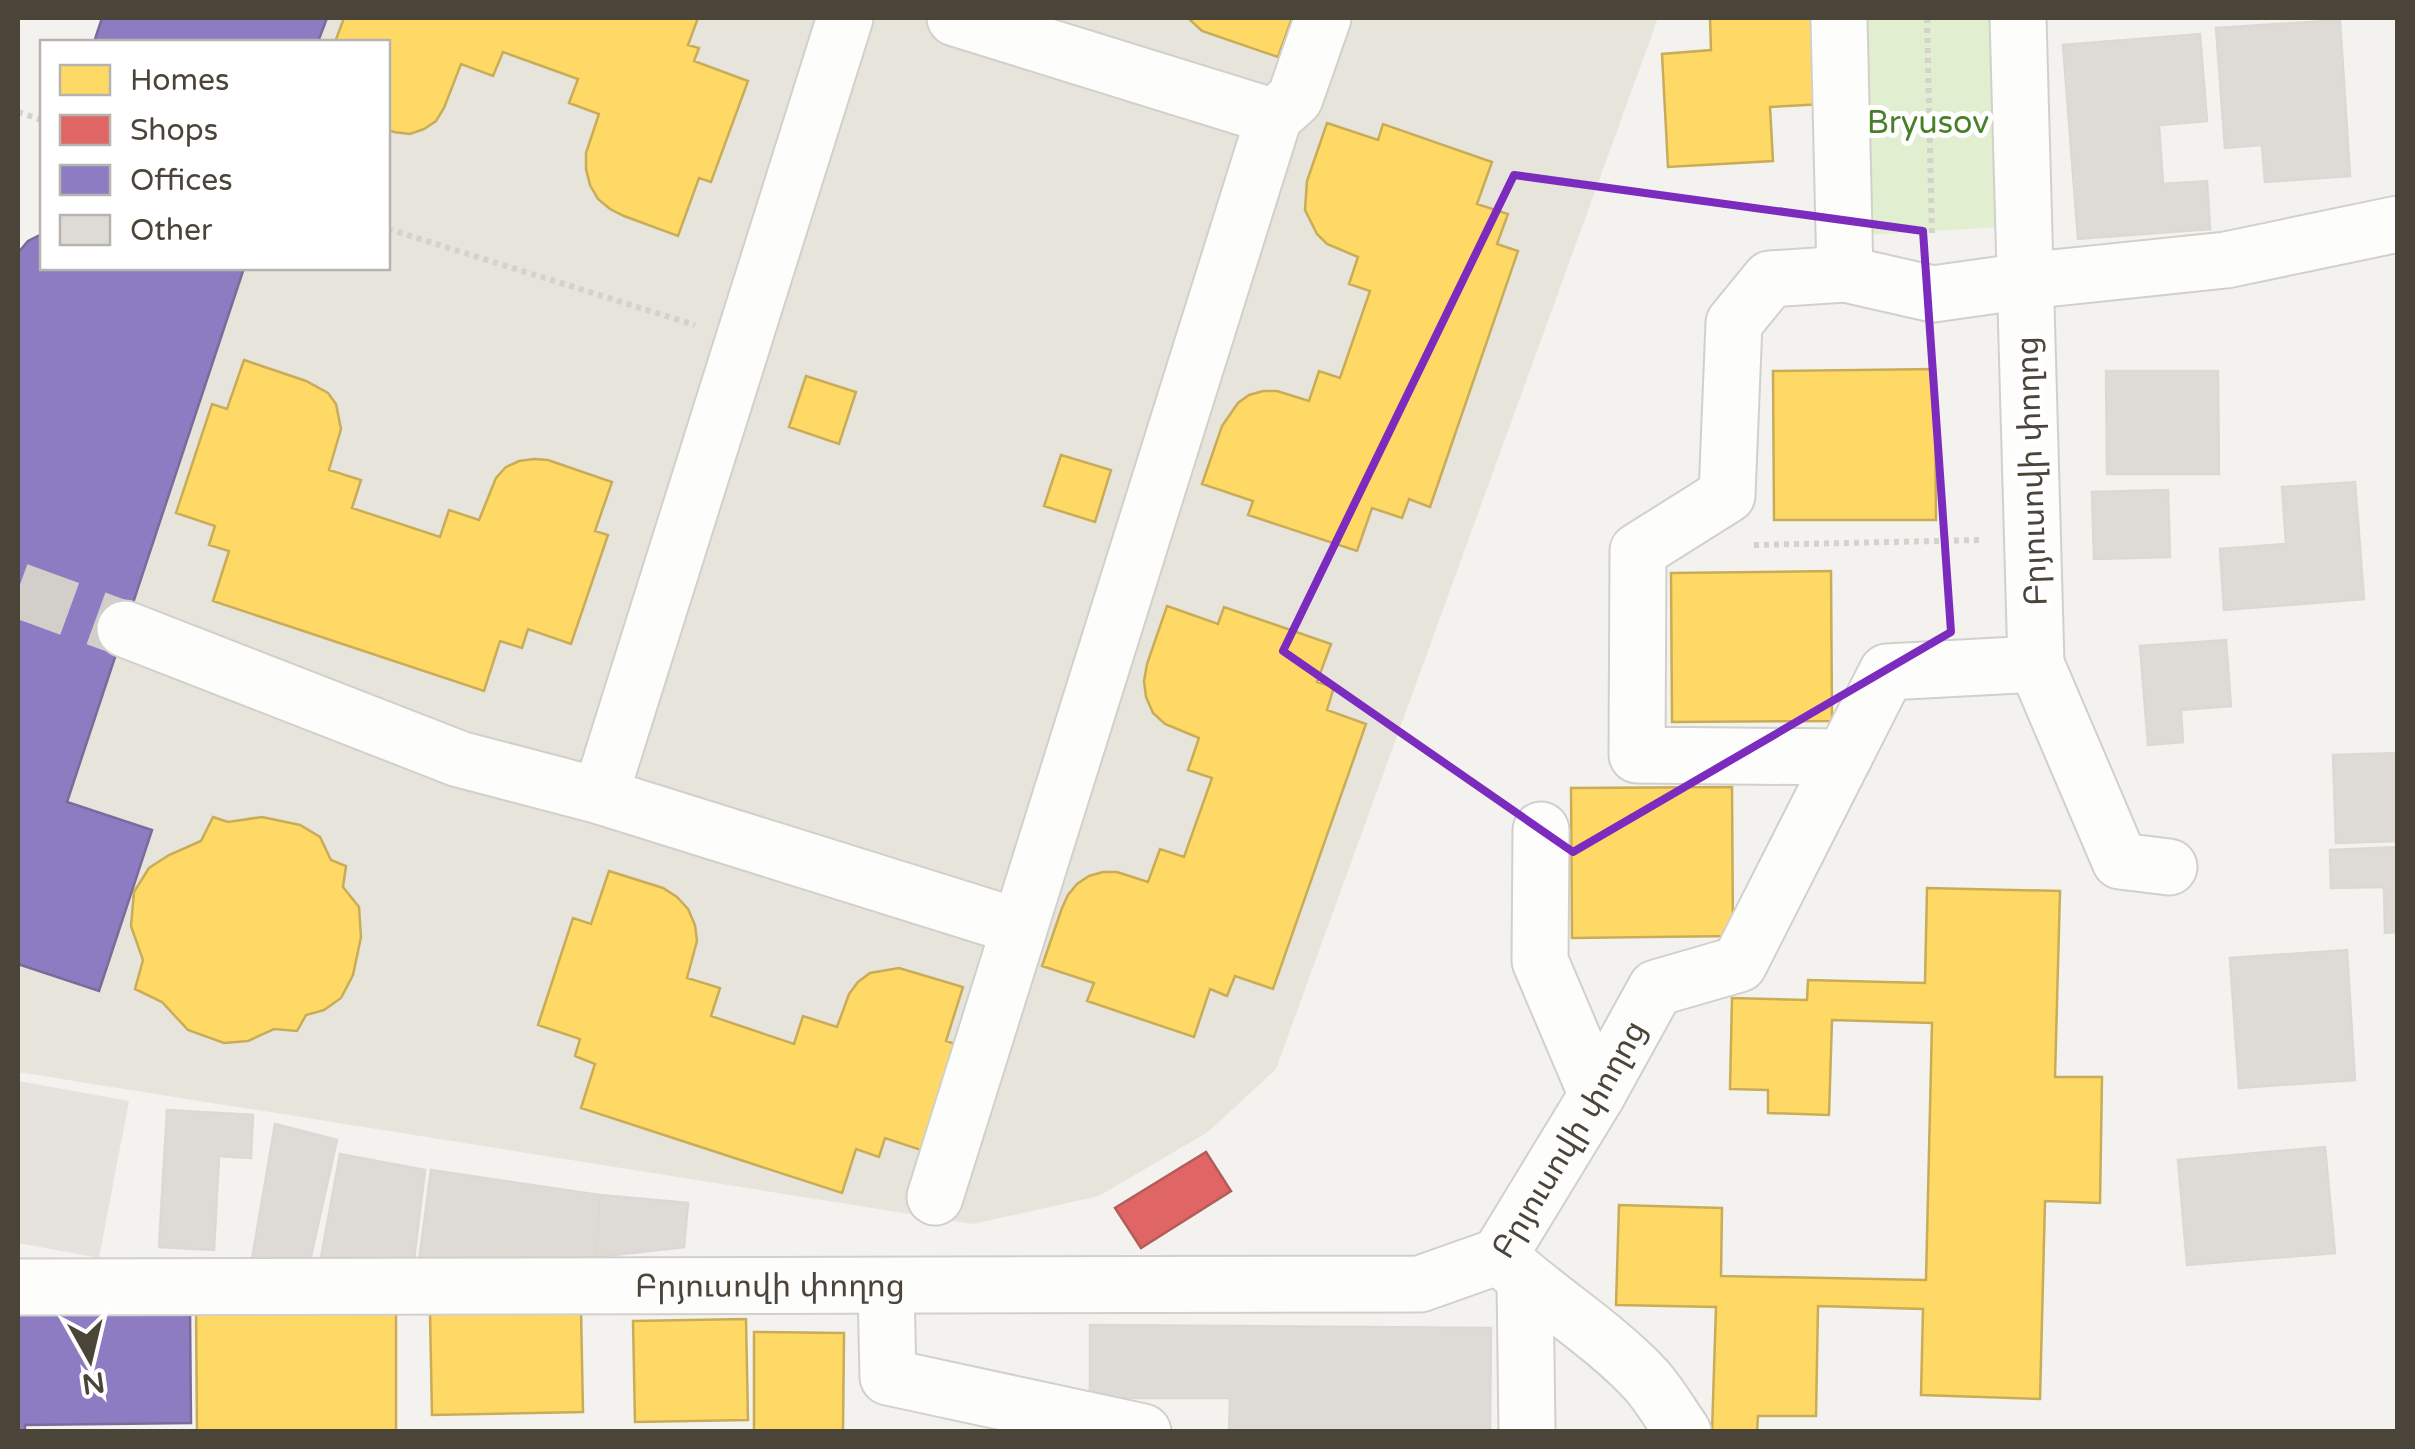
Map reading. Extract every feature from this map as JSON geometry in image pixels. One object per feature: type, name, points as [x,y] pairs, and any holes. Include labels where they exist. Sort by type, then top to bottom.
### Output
[{"type":"street","points":[[600,796],[845,18]]},
{"type":"street","points":[[955,18],[1274,117]]},
{"type":"street","points":[[935,1197],[1274,117],[1295,98],[1323,18]]},
{"type":"street","points":[[1838,18],[1845,274]]},
{"type":"street","name":"Բրյուսովի փողոց","points":[[18,1286],[1420,1284],[1512,1268],[1656,988],[1739,964],[1886,672],[2036,664],[2018,18]]},
{"type":"street","points":[[1844,757],[1638,754],[1638,551],[1727,495],[1734,323],[1770,279],[1845,274],[1932,294],[2226,260],[2389,226]]},
{"type":"street","points":[[125,629],[460,759],[600,796],[1019,927]]},
{"type":"street","points":[[2036,664],[2120,861],[2170,867]]},
{"type":"street","points":[[1542,830],[1540,960],[1598,1095]]},
{"type":"street","points":[[1512,1268],[1527,1432]]},
{"type":"street","points":[[1512,1268],[1647,1382],[1682,1432]]},
{"type":"street","points":[[886,1287],[888,1377],[1143,1432]]},
{"type":"path","points":[[1928,18],[1932,294]]},
{"type":"path","points":[[390,230],[744,340]]},
{"type":"path","points":[[1727,495],[1748,545],[2033,538]]},
{"type":"highlighted area","points":[[1514,175],[1923,231],[1951,632],[1573,852],[1283,651]]},
{"type":"shaded area","points":[[159,18],[1658,18],[1276,1069],[1208,1132],[1099,1196],[973,1224],[18,1072],[18,380],[60,270],[390,270],[390,40],[150,40]]},
{"type":"shaded area","points":[[18,1081],[129,1101],[99,1258],[18,1243]]},
{"type":"green space","name":"Bryusov","points":[[1855,18],[1990,18],[2000,227],[1866,235]]},
{"type":"building: Homes","points":[[344,18],[698,18],[688,45],[699,48],[694,61],[748,81],[711,182],[699,178],[678,236],[624,216],[598,199],[590,185],[586,153],[599,114],[569,103],[578,79],[503,52],[493,76],[461,64],[436,121],[410,134],[394,132],[390,131],[390,40],[336,40]]},
{"type":"building: Homes","points":[[1188,18],[1292,18],[1278,57],[1202,31]]},
{"type":"building: Homes","points":[[1710,18],[1819,18],[1824,104],[1770,107],[1773,161],[1668,167],[1662,54],[1711,50]]},
{"type":"building: Homes","points":[[1327,123],[1378,140],[1383,124],[1492,162],[1477,204],[1508,214],[1497,244],[1518,251],[1430,507],[1409,499],[1402,518],[1372,508],[1357,551],[1248,515],[1253,501],[1202,484],[1222,426],[1238,403],[1263,391],[1309,401],[1319,371],[1340,378],[1370,291],[1349,284],[1358,257],[1327,244],[1305,210],[1307,181]]},
{"type":"building: Homes","points":[[244,360],[306,381],[328,393],[336,404],[341,429],[329,470],[361,480],[352,508],[440,537],[449,510],[479,520],[496,478],[519,461],[548,460],[612,482],[595,531],[608,535],[571,644],[528,629],[522,648],[500,641],[484,691],[213,601],[229,551],[209,545],[215,526],[176,513],[212,404],[227,409]]},
{"type":"building: Homes","points":[[1935,369],[1936,520],[1774,520],[1773,371]]},
{"type":"building: Homes","points":[[806,376],[856,392],[839,444],[789,427]]},
{"type":"building: Homes","points":[[1061,455],[1111,470],[1095,522],[1044,506]]},
{"type":"building: Homes","points":[[1831,571],[1832,721],[1672,722],[1671,573]]},
{"type":"building: Homes","points":[[1167,606],[1218,624],[1224,607],[1331,644],[1317,682],[1334,687],[1327,710],[1366,724],[1273,989],[1235,976],[1227,996],[1210,989],[1194,1037],[1087,1001],[1094,983],[1042,966],[1062,908],[1077,884],[1103,872],[1117,872],[1148,882],[1160,849],[1184,857],[1212,778],[1188,770],[1199,738],[1165,724],[1153,713],[1146,697],[1147,664]]},
{"type":"building: Homes","points":[[1732,787],[1733,936],[1572,938],[1571,788]]},
{"type":"building: Homes","points":[[213,817],[228,822],[262,817],[300,825],[320,837],[331,860],[346,866],[343,887],[359,907],[361,937],[353,975],[341,998],[324,1010],[306,1015],[297,1031],[274,1029],[248,1041],[224,1043],[188,1030],[162,1002],[135,989],[143,960],[131,926],[134,892],[149,868],[201,841]]},
{"type":"building: Homes","points":[[609,871],[663,888],[688,909],[697,941],[687,978],[720,988],[711,1016],[794,1044],[803,1016],[837,1027],[849,994],[870,973],[899,968],[963,987],[946,1041],[962,1046],[927,1152],[885,1138],[879,1157],[856,1149],[842,1193],[581,1108],[595,1064],[575,1056],[580,1039],[538,1025],[573,918],[591,924]]},
{"type":"building: Homes","points":[[1927,888],[2060,891],[2055,1077],[2102,1077],[2100,1203],[2045,1201],[2040,1399],[1921,1395],[1923,1309],[1818,1306],[1816,1416],[1758,1416],[1757,1432],[1712,1432],[1716,1307],[1616,1305],[1619,1205],[1722,1208],[1721,1276],[1926,1280],[1932,1023],[1832,1020],[1829,1115],[1768,1113],[1768,1090],[1730,1089],[1732,998],[1807,1000],[1808,980],[1925,983]]},
{"type":"building: Homes","points":[[396,1307],[396,1431],[197,1432],[196,1308]]},
{"type":"building: Homes","points":[[581,1310],[583,1412],[432,1415],[430,1313]]},
{"type":"building: Homes","points":[[746,1319],[748,1420],[635,1422],[633,1321]]},
{"type":"building: Homes","points":[[754,1332],[844,1333],[843,1432],[754,1432]]},
{"type":"building: Shops","points":[[1206,1152],[1231,1191],[1141,1248],[1115,1208]]},
{"type":"building: Offices","points":[[102,18],[327,18],[319,40],[95,40]]},
{"type":"building: Offices","points":[[40,235],[40,270],[243,270],[67,802],[152,830],[99,991],[18,964],[18,253]]},
{"type":"building: Offices","points":[[190,1308],[191,1423],[25,1425],[25,1432],[18,1432],[18,1310]]},
{"type":"building: Other","points":[[2340,20],[2350,176],[2265,182],[2262,145],[2225,148],[2216,28]]},
{"type":"building: Other","points":[[2200,34],[2207,121],[2159,125],[2163,184],[2207,181],[2210,229],[2078,239],[2063,45]]},
{"type":"building: Other","points":[[2106,371],[2218,371],[2219,474],[2107,474]]},
{"type":"building: Other","points":[[2355,482],[2364,599],[2224,610],[2220,549],[2286,544],[2282,487]]},
{"type":"building: Other","points":[[2168,490],[2170,557],[2094,559],[2092,492]]},
{"type":"building: Other","points":[[2226,640],[2231,706],[2181,710],[2183,742],[2148,745],[2140,646]]},
{"type":"building: Other","points":[[2398,753],[2398,841],[2336,843],[2333,755]]},
{"type":"building: Other","points":[[2398,847],[2398,932],[2385,933],[2384,887],[2331,888],[2330,850]]},
{"type":"building: Other","points":[[2347,950],[2355,1080],[2239,1088],[2230,958]]},
{"type":"building: Other","points":[[167,1110],[253,1115],[251,1158],[219,1156],[214,1250],[159,1247]]},
{"type":"building: Other","points":[[275,1124],[337,1140],[309,1265],[251,1265]]},
{"type":"building: Other","points":[[2325,1147],[2335,1253],[2187,1265],[2178,1160]]},
{"type":"building: Other","points":[[340,1154],[425,1170],[412,1276],[319,1268]]},
{"type":"building: Other","points":[[431,1170],[600,1195],[596,1257],[462,1270],[418,1268]]},
{"type":"building: Other","points":[[600,1195],[688,1203],[684,1247],[596,1257]]},
{"type":"building: Other","points":[[1090,1325],[1491,1328],[1490,1432],[1229,1432],[1230,1398],[1090,1398]]},
{"type":"tunnel","points":[[18,590],[125,629]]}]
